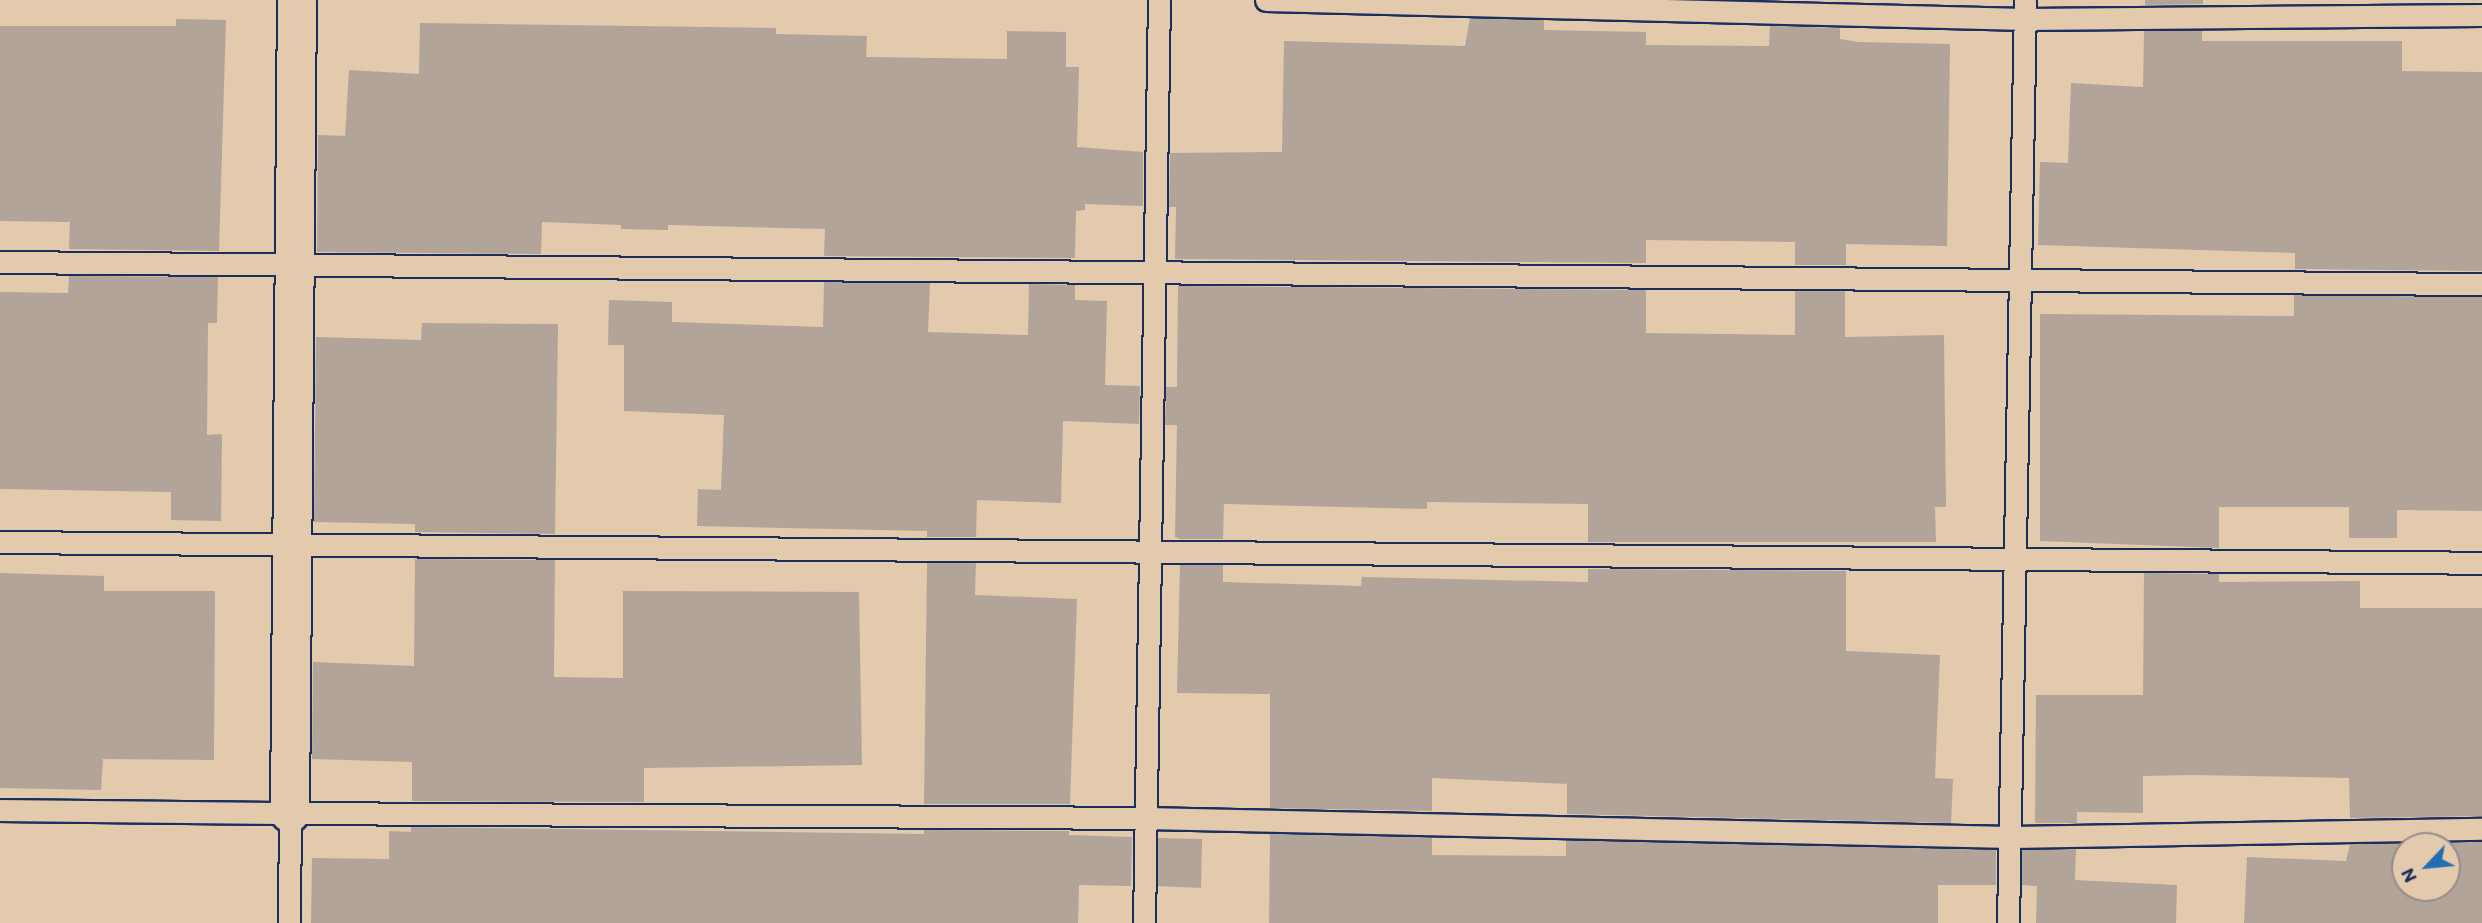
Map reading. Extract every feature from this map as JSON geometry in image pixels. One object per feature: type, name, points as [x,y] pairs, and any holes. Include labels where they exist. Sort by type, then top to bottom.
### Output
[{"type":"street","points":[[290,813],[297,0]]},
{"type":"lane","points":[[1144,923],[1159,0]]},
{"type":"lane","points":[[1266,0],[2482,15]]},
{"type":"lane","points":[[2008,923],[2025,9]]},
{"type":"lane","points":[[0,262],[2482,284]]},
{"type":"lane","points":[[0,542],[2482,563]]},
{"type":"lane","points":[[0,810],[1146,818],[2011,837],[2482,829]]},
{"type":"lane","points":[[289,923],[290,813]]},
{"type":"building","points":[[2145,0],[2203,0],[2203,4],[2145,5]]},
{"type":"building","points":[[1470,18],[1544,20],[1544,30],[1646,32],[1646,45],[1769,46],[1770,26],[1840,28],[1840,39],[1858,42],[1950,44],[1947,246],[1846,244],[1846,265],[1795,265],[1795,242],[1646,240],[1646,263],[1175,259],[1176,207],[1169,207],[1170,153],[1282,152],[1284,41],[1465,46]]},
{"type":"building","points":[[176,19],[226,20],[219,251],[69,249],[70,222],[0,221],[0,26],[176,26]]},
{"type":"building","points":[[420,23],[776,28],[776,34],[867,36],[866,57],[1007,59],[1007,31],[1066,32],[1066,67],[1079,67],[1077,147],[1143,152],[1143,206],[1085,204],[1085,210],[1076,211],[1075,258],[824,256],[825,229],[668,225],[668,230],[621,229],[621,225],[542,222],[541,254],[317,252],[318,135],[345,136],[349,70],[419,74]]},
{"type":"building","points":[[2144,31],[2202,31],[2202,41],[2402,41],[2402,71],[2482,72],[2482,271],[2295,269],[2295,253],[2038,245],[2040,162],[2068,163],[2071,83],[2143,87]]},
{"type":"building","points":[[69,276],[218,277],[217,323],[208,323],[207,435],[222,434],[221,521],[171,520],[171,492],[0,489],[0,292],[68,293]]},
{"type":"building","points":[[824,282],[930,283],[928,332],[1028,335],[1029,284],[1075,285],[1075,300],[1107,301],[1105,385],[1140,386],[1139,424],[1063,421],[1061,503],[977,500],[976,537],[927,537],[927,531],[697,526],[698,489],[721,490],[724,415],[624,411],[624,345],[608,345],[609,300],[672,302],[672,322],[823,327]]},
{"type":"building","points":[[1178,286],[1646,290],[1646,333],[1795,335],[1795,291],[1845,291],[1845,337],[1944,335],[1946,507],[1935,507],[1936,542],[1588,542],[1588,504],[1427,502],[1427,509],[1224,504],[1223,539],[1180,539],[1175,537],[1177,425],[1165,425],[1166,387],[1177,387]]},
{"type":"building","points":[[2294,295],[2482,297],[2482,511],[2397,510],[2397,538],[2349,538],[2349,507],[2219,507],[2219,548],[2040,541],[2040,314],[2294,316]]},
{"type":"building","points":[[422,323],[558,324],[555,534],[415,532],[415,524],[314,522],[316,337],[421,340]]},
{"type":"building","points":[[415,559],[555,560],[554,677],[623,678],[623,591],[859,592],[862,765],[644,768],[644,802],[412,801],[412,762],[312,759],[313,662],[414,666]]},
{"type":"building","points":[[927,563],[976,563],[975,595],[1077,599],[1070,804],[924,804]]},
{"type":"building","points":[[1180,565],[1223,565],[1223,582],[1361,586],[1362,577],[1588,582],[1588,569],[1846,571],[1846,651],[1940,655],[1935,778],[1953,779],[1951,823],[1567,814],[1567,784],[1432,778],[1432,811],[1270,808],[1270,694],[1177,693]]},
{"type":"building","points":[[0,573],[104,576],[104,591],[215,591],[214,760],[103,759],[101,790],[0,788]]},
{"type":"building","points":[[2144,573],[2219,574],[2219,582],[2360,581],[2360,608],[2482,608],[2482,816],[2350,818],[2349,778],[2192,775],[2143,776],[2143,813],[2077,812],[2077,823],[2035,823],[2036,695],[2143,695]]},
{"type":"building","points":[[411,827],[924,834],[924,830],[1069,831],[1069,835],[1132,837],[1131,886],[1079,885],[1078,923],[311,923],[312,858],[389,859],[389,831],[411,832]]},
{"type":"building","points":[[1270,834],[1432,837],[1432,855],[1566,856],[1566,840],[1996,850],[1996,885],[1938,885],[1938,923],[1269,923]]},
{"type":"building","points":[[1158,838],[1202,839],[1201,888],[1158,886]]},
{"type":"building","points":[[2461,842],[2482,842],[2482,923],[2244,923],[2247,857],[2346,861],[2350,844],[2391,843],[2391,902],[2461,902]]},
{"type":"building","points":[[2076,849],[2075,880],[2177,885],[2176,923],[2036,923],[2037,886],[2022,885],[2022,850]]}]
